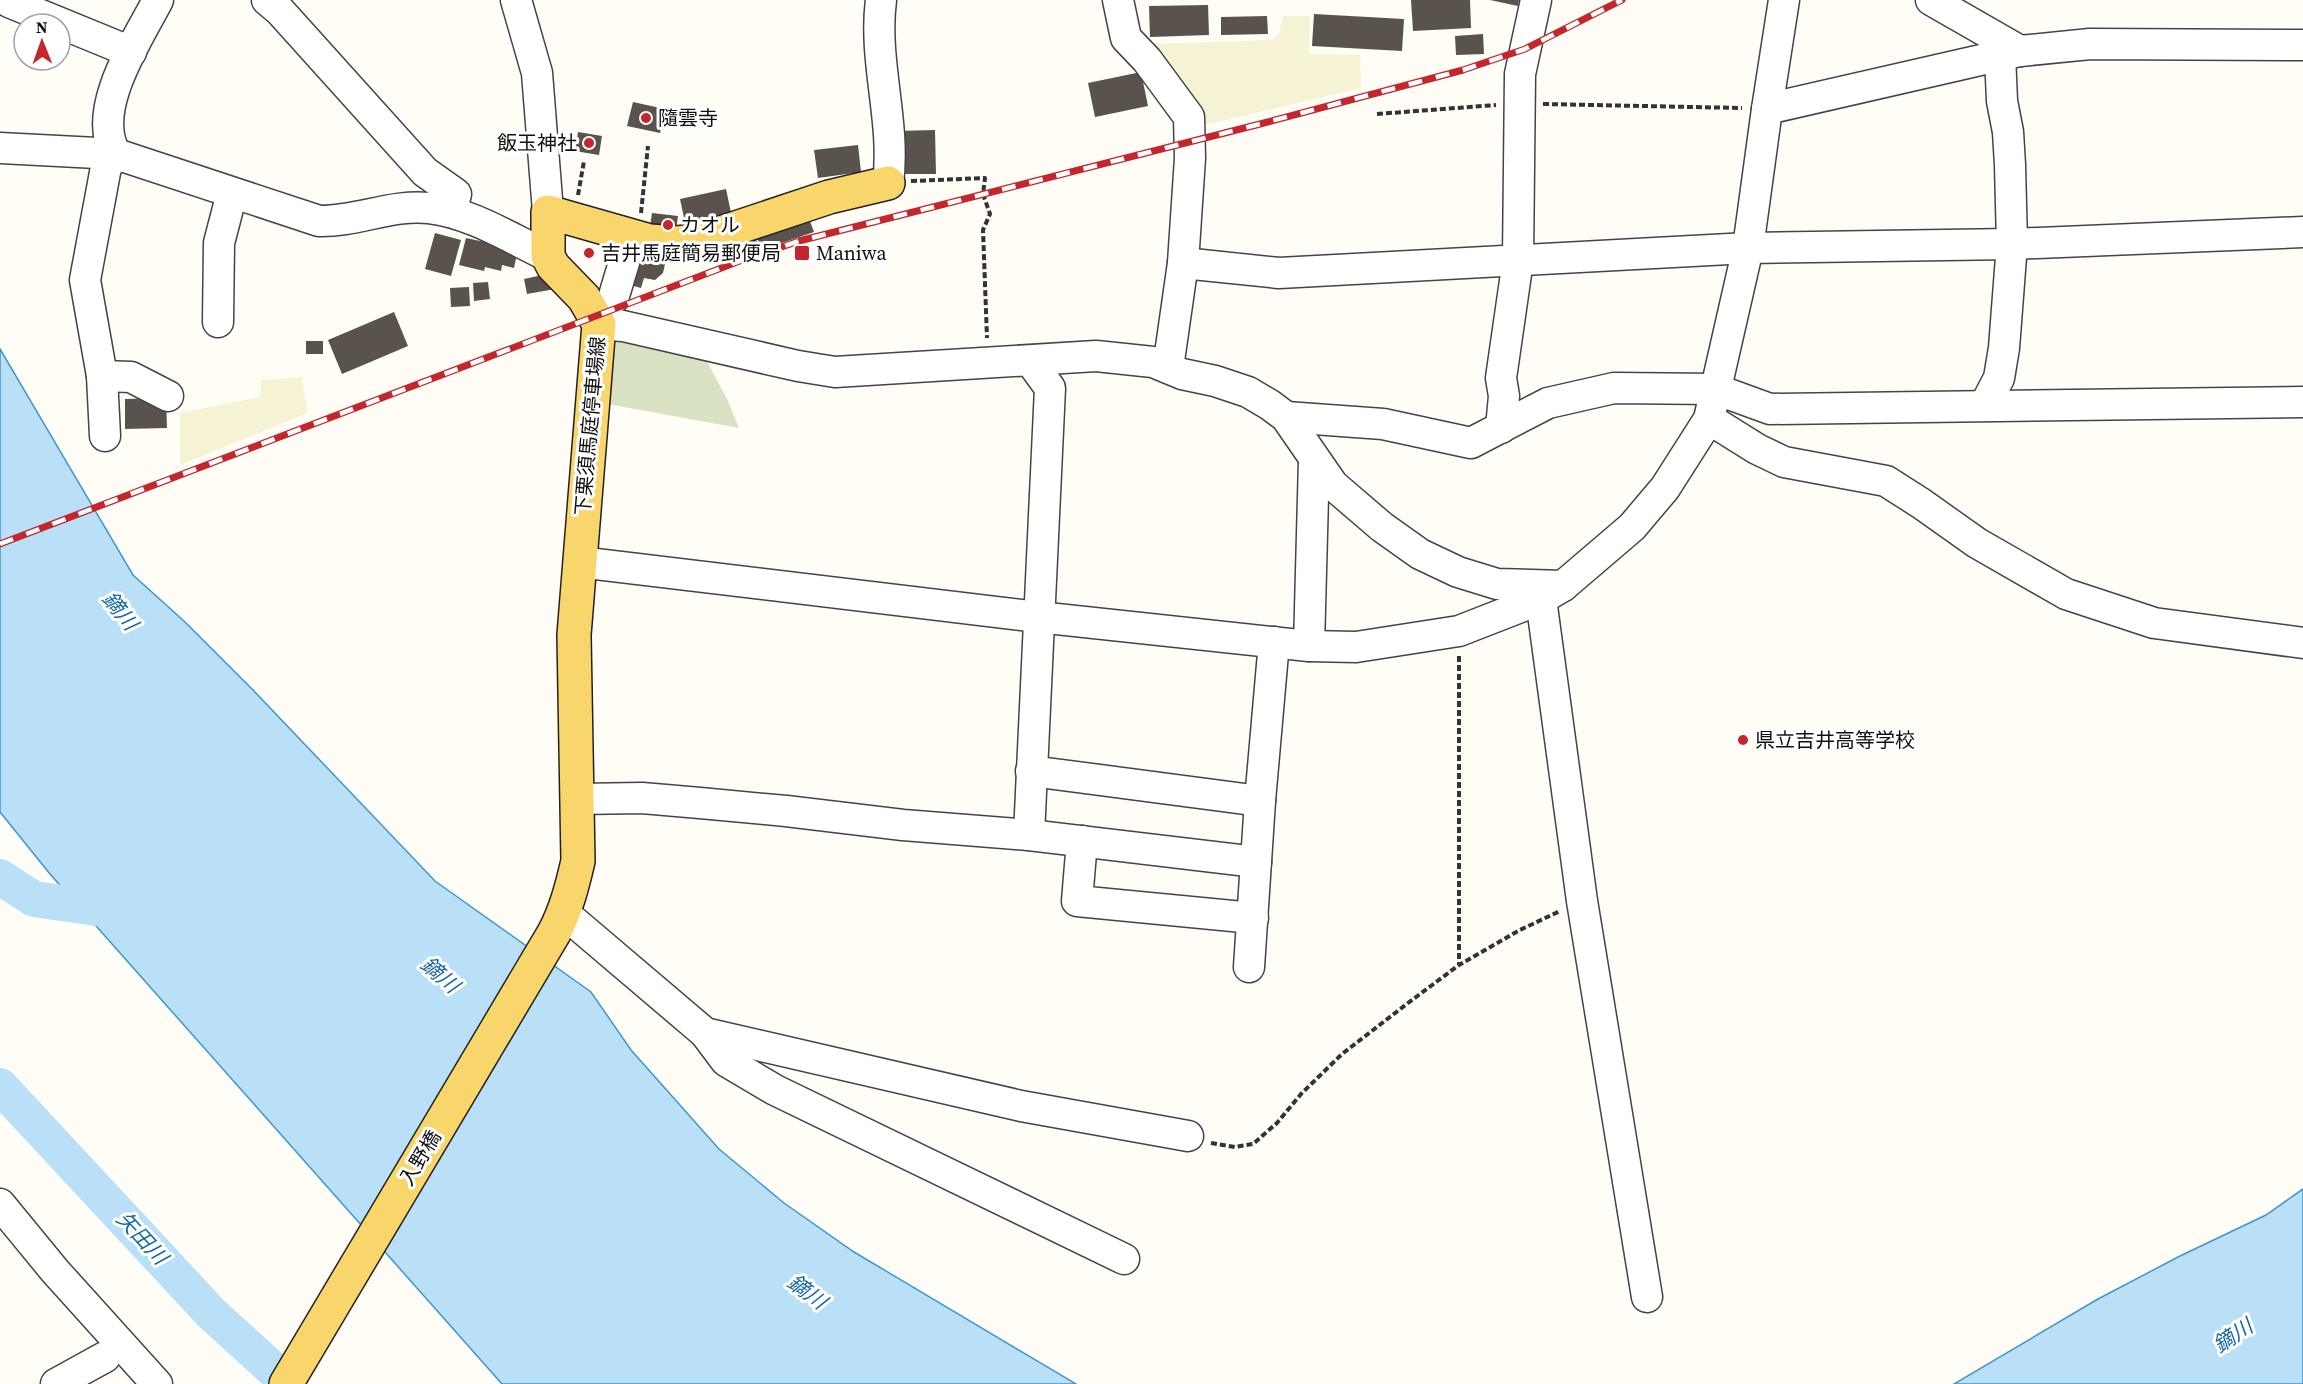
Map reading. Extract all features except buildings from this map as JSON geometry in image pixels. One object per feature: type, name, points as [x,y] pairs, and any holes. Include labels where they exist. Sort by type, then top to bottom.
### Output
[{"type":"main road","points":[[548,256],[561,216],[650,241],[678,243],[702,239],[829,197],[888,183]]},
{"type":"main road","name":"下栗須馬庭停車場線","points":[[548,256],[553,266],[584,298],[606,312],[579,562],[574,635],[578,861],[559,923]]},
{"type":"main road","name":"入野橋","points":[[286,1384],[559,923]]},
{"type":"street","points":[[116,154],[107,129],[112,98],[131,52],[158,0]]},
{"type":"street","points":[[267,0],[280,11],[425,172],[456,194],[451,212]]},
{"type":"street","points":[[516,0],[537,73],[561,216]]},
{"type":"street","points":[[881,0],[878,24],[891,156],[888,183]]},
{"type":"street","points":[[1118,0],[1126,38],[1147,60],[1189,117],[1190,158],[1183,263],[1168,368]]},
{"type":"street","points":[[1501,428],[1504,396],[1501,378],[1518,260],[1520,74],[1536,0]]},
{"type":"street","points":[[579,562],[1038,617],[1274,642],[1356,647],[1459,631],[1552,592],[1638,519],[1665,488],[1709,419],[1748,248],[1784,0]]},
{"type":"street","points":[[1931,0],[2010,53]]},
{"type":"street","points":[[9,2],[131,52]]},
{"type":"street","points":[[1767,109],[2010,53],[2090,44],[2303,45]]},
{"type":"street","points":[[1985,405],[1999,378],[2004,348],[2012,244],[2008,132],[2002,101],[2010,53]]},
{"type":"street","points":[[0,148],[116,154],[319,221],[335,222],[400,210],[428,208],[451,212],[548,256]]},
{"type":"street","points":[[105,436],[102,376],[85,280],[106,167],[116,154]]},
{"type":"street","points":[[218,322],[219,243],[232,193]]},
{"type":"street","points":[[1183,263],[1280,273],[1748,248],[2012,244],[2303,232]]},
{"type":"street","points":[[634,237],[606,312],[623,326],[798,366],[836,372],[1031,362],[1096,356],[1153,362],[1182,374],[1215,381],[1248,392],[1286,417],[1333,485],[1357,507],[1420,554],[1458,572],[1497,584],[1552,592]]},
{"type":"street","points":[[1029,835],[1050,388],[1031,362]]},
{"type":"street","points":[[102,376],[131,377],[168,396]]},
{"type":"street","points":[[1286,417],[1383,424],[1471,443],[1548,403],[1614,388],[1715,389],[1770,409],[2303,402]]},
{"type":"street","points":[[1709,419],[1757,449],[1784,462],[1886,481],[1977,543],[2066,594],[2154,623],[2303,643]]},
{"type":"street","points":[[1309,645],[1314,459]]},
{"type":"street","points":[[1552,592],[1582,901],[1647,1297]]},
{"type":"street","points":[[1249,967],[1274,642]]},
{"type":"street","points":[[1031,771],[1260,801]]},
{"type":"street","points":[[578,799],[654,799],[786,810],[903,825],[1029,835],[1256,862]]},
{"type":"street","points":[[1082,841],[1077,901],[1253,918]]},
{"type":"street","points":[[559,923],[705,1033],[726,1061],[775,1090],[1124,1259]]},
{"type":"street","points":[[705,1033],[1021,1106],[1188,1136]]},
{"type":"street","points":[[0,1204],[55,1271],[157,1384]]},
{"type":"street","points":[[56,1384],[105,1357]]},
{"type":"street","points":[[105,1357],[129,1384]]},
{"type":"street","points":[[105,1357],[140,1384]]},
{"type":"path","points":[[1377,114],[1518,103],[1767,109]]},
{"type":"path","points":[[634,237],[648,146]]},
{"type":"path","points":[[561,216],[584,161]]},
{"type":"path","points":[[888,183],[985,178],[983,194],[990,214],[983,230],[987,363]]},
{"type":"path","points":[[1459,631],[1459,965]]},
{"type":"path","points":[[1188,1136],[1234,1147],[1252,1143],[1277,1123],[1301,1094],[1342,1054],[1459,965],[1520,930],[1582,901]]},
{"type":"shaded area","points":[[1283,16],[1310,16],[1309,54],[1360,55],[1361,88],[1196,127],[1152,44],[1273,40],[1279,34]]},
{"type":"shaded area","points":[[302,377],[307,413],[180,465],[180,413],[260,397],[261,380]]},
{"type":"green space","points":[[611,335],[704,356],[727,399],[739,428],[602,403]]},
{"type":"water","name":"鏑川","points":[[0,349],[133,575],[185,622],[253,690],[435,881],[591,992],[631,1050],[719,1149],[784,1203],[854,1252],[1076,1384],[502,1384],[50,874],[0,812]]},
{"type":"water","name":"鏑川","points":[[2303,1189],[2303,1384],[1954,1384],[2098,1299],[2266,1215]]},
{"type":"waterway","name":"矢田川","points":[[0,877],[34,899],[124,912]]},
{"type":"waterway","name":"矢田川","points":[[0,1086],[212,1314],[289,1384]]},
{"type":"railway","points":[[0,544],[737,262],[799,241],[1463,70],[1525,49],[1622,0]]},
{"type":"place","name":"隨雲寺","points":[[646,118]]},
{"type":"place","name":"飯玉神社","points":[[589,143]]},
{"type":"place","name":"カオル","points":[[668,225]]},
{"type":"place","name":"吉井馬庭簡易郵便局","points":[[589,253]]},
{"type":"place","name":"Maniwa","points":[[802,253]]},
{"type":"place","name":"県立吉井高等学校","points":[[1743,740]]}]
